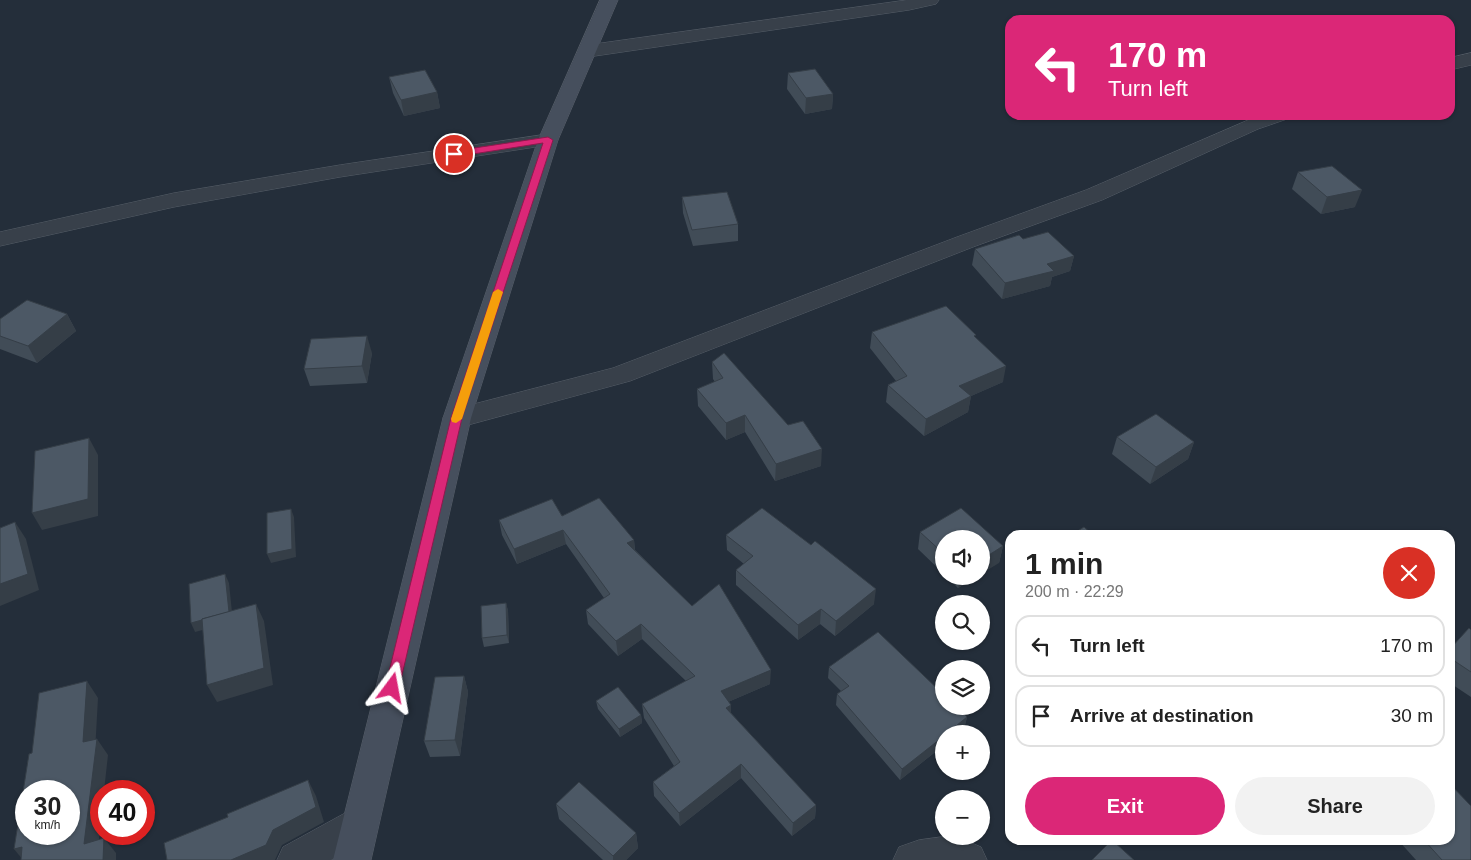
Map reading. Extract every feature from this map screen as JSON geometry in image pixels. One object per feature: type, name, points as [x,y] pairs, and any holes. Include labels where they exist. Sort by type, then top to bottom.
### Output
[{"type":"street","points":[[352,860],[457,418],[548,140],[609,0]]},
{"type":"street","points":[[588,51],[909,5],[930,0]]},
{"type":"street","points":[[1455,63],[1471,59]]},
{"type":"street","points":[[457,418],[621,375],[964,242],[1094,195],[1266,120]]},
{"type":"street","points":[[0,239],[174,200],[340,171],[548,140]]},
{"type":"street","points":[[296,860],[360,824]]},
{"type":"street","points":[[912,860],[926,856],[959,855],[968,860]]},
{"type":"building","points":[[815,69],[833,94],[806,98],[788,73]]},
{"type":"building","points":[[425,70],[437,92],[401,100],[389,77]]},
{"type":"building","points":[[1332,166],[1362,190],[1327,197],[1298,172]]},
{"type":"building","points":[[727,192],[738,224],[692,230],[682,197]]},
{"type":"building","points":[[1048,232],[1074,256],[1047,264],[1054,271],[1005,283],[975,249],[1019,235],[1023,239]]},
{"type":"building","points":[[27,300],[67,314],[28,346],[0,336],[0,319]]},
{"type":"building","points":[[946,306],[1006,366],[959,386],[971,396],[926,419],[888,385],[907,376],[872,332]]},
{"type":"building","points":[[367,336],[362,366],[304,369],[311,339]]},
{"type":"building","points":[[724,353],[788,425],[803,421],[822,449],[776,464],[745,415],[726,423],[697,389],[723,378],[712,362]]},
{"type":"building","points":[[1156,414],[1194,442],[1156,467],[1117,437]]},
{"type":"building","points":[[89,438],[88,499],[32,513],[35,451]]},
{"type":"building","points":[[599,498],[634,540],[627,543],[692,606],[719,584],[771,670],[721,691],[731,705],[726,708],[816,805],[793,823],[741,764],[679,813],[653,782],[680,762],[642,704],[695,676],[641,624],[616,641],[586,610],[610,594],[563,530],[514,549],[499,520],[552,499],[562,516]]},
{"type":"building","points":[[762,508],[811,545],[815,541],[876,589],[836,621],[821,609],[798,625],[736,570],[753,556],[726,535]]},
{"type":"building","points":[[961,508],[985,530],[935,530],[935,546],[920,532]]},
{"type":"building","points":[[291,509],[292,549],[267,554],[267,513]]},
{"type":"building","points":[[15,522],[28,574],[0,584],[0,528]]},
{"type":"building","points":[[990,534],[1003,546],[990,554]]},
{"type":"building","points":[[225,574],[229,612],[191,623],[189,584]]},
{"type":"building","points":[[506,603],[507,635],[482,638],[481,606]]},
{"type":"building","points":[[256,604],[264,668],[207,685],[202,619]]},
{"type":"building","points":[[1469,628],[1471,630],[1471,672],[1455,661],[1455,643]]},
{"type":"building","points":[[878,632],[935,686],[935,715],[965,715],[967,717],[957,725],[935,725],[935,743],[902,769],[837,694],[849,686],[829,667]]},
{"type":"building","points":[[464,676],[455,740],[424,741],[435,677]]},
{"type":"building","points":[[87,681],[83,742],[97,739],[92,780],[90,780],[84,844],[90,842],[90,845],[104,845],[103,860],[21,860],[22,847],[14,849],[15,843],[15,845],[80,845],[80,780],[25,780],[29,754],[32,753],[39,693]]},
{"type":"building","points":[[618,687],[641,715],[619,729],[596,701]]},
{"type":"building","points":[[308,780],[316,807],[273,830],[266,845],[231,860],[167,860],[164,843],[228,817],[227,814]]},
{"type":"building","points":[[579,782],[636,833],[613,856],[556,804]]},
{"type":"building","points":[[1455,789],[1471,806],[1471,859],[1442,860],[1428,845],[1455,845]]},
{"type":"building","points":[[1107,845],[1118,845],[1134,860],[1092,860]]},
{"type":"slow traffic","points":[[456,419],[498,292]]},
{"type":"route","points":[[392,688],[457,418],[548,140],[454,154]]}]
